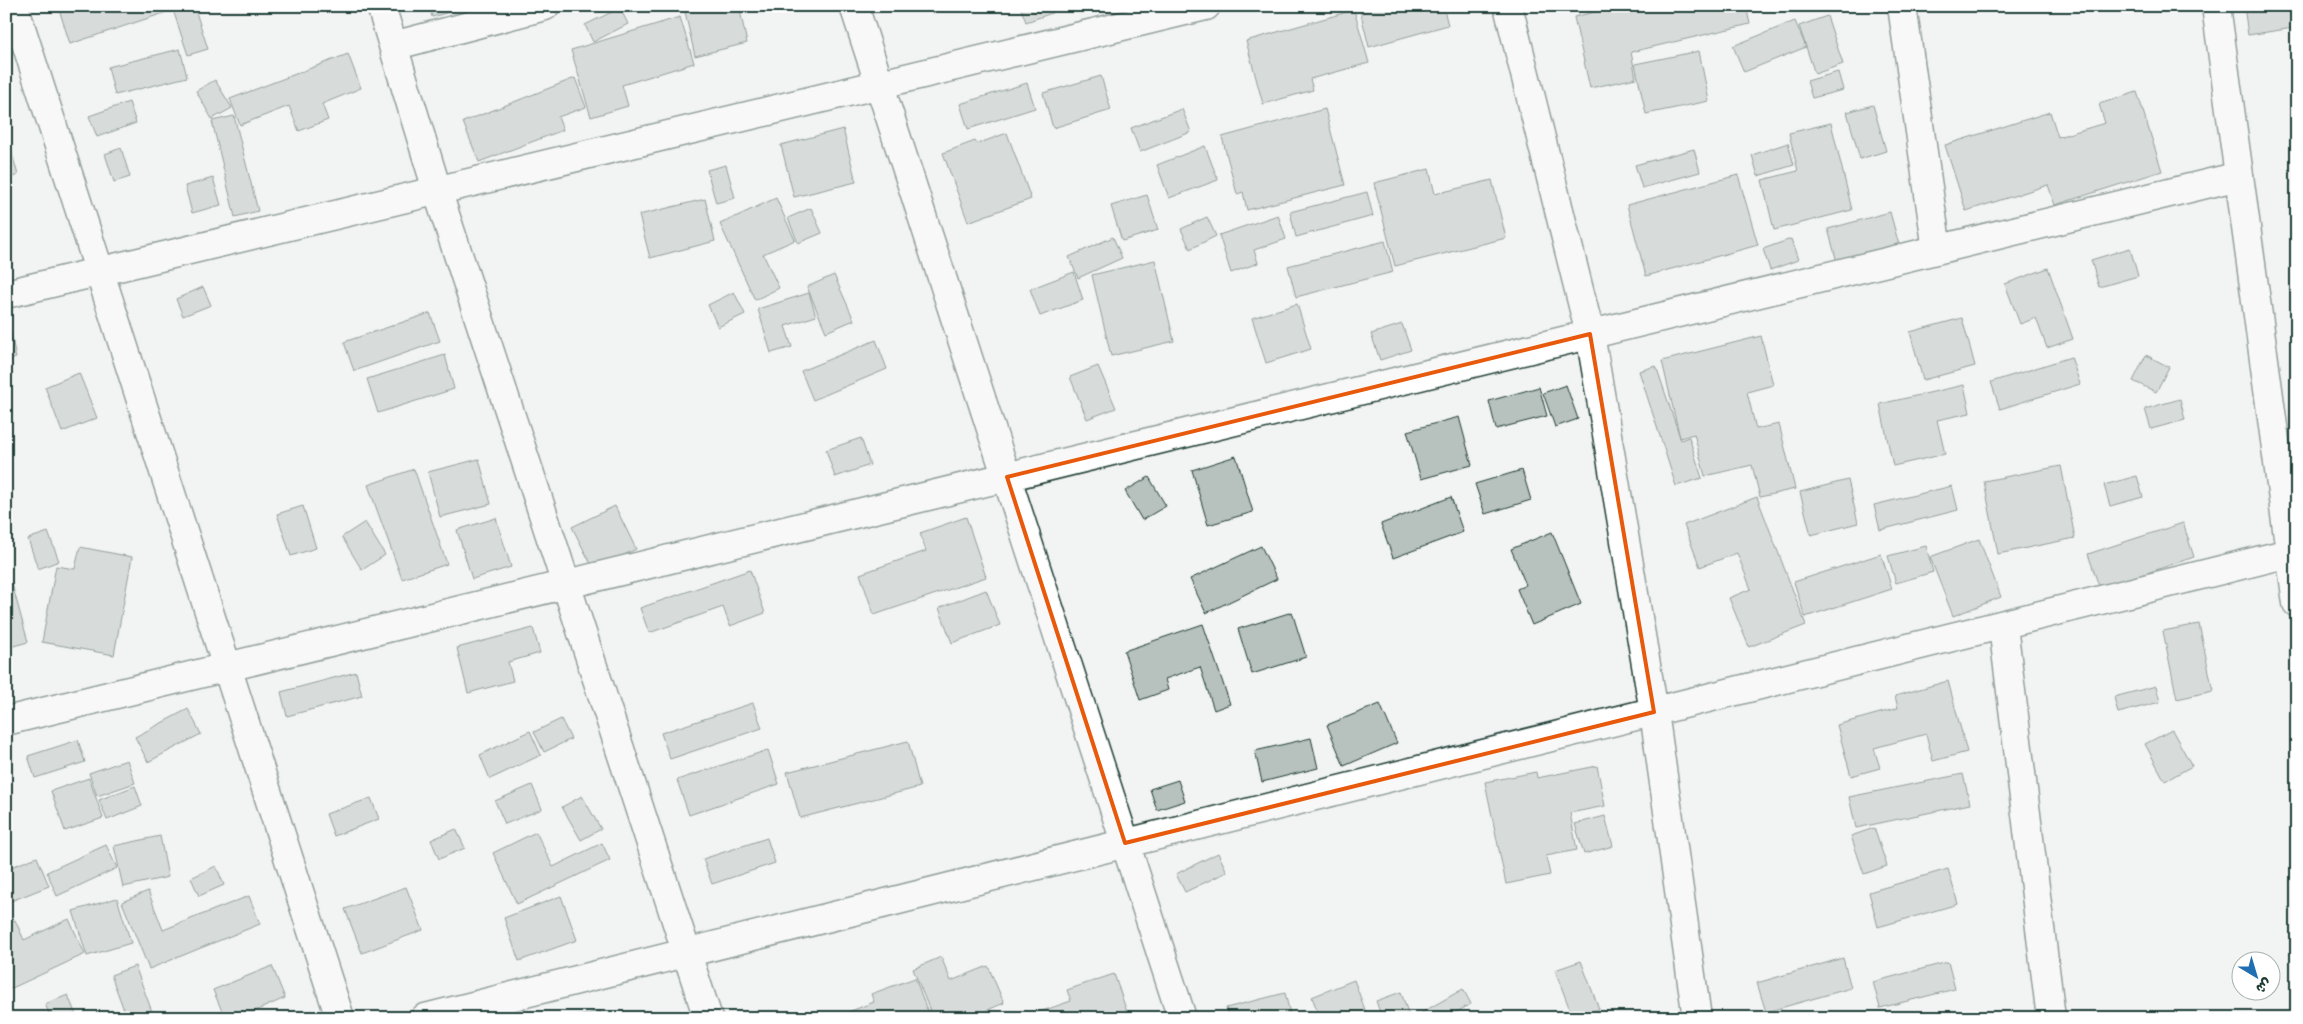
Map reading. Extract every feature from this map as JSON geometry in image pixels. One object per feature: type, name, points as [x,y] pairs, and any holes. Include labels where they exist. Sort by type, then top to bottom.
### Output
[{"type":"street","points":[[14,6],[340,1018]]},
{"type":"street","points":[[381,6],[438,190],[708,1018]]},
{"type":"street","points":[[393,46],[545,6]]},
{"type":"street","points":[[854,6],[1182,1018]]},
{"type":"street","points":[[6,294],[880,85],[1170,10],[1206,6]]},
{"type":"street","points":[[1508,6],[1590,334],[1654,712],[1697,1018]]},
{"type":"street","points":[[1902,6],[1937,250]]},
{"type":"street","points":[[2216,6],[2293,553],[2297,603]]},
{"type":"street","points":[[6,721],[2239,176]]},
{"type":"street","points":[[426,1018],[2293,553]]},
{"type":"street","points":[[2003,626],[2051,1018]]},
{"type":"highlighted area","points":[[1590,334],[1654,712],[1125,843],[1007,477]]},
{"type":"building","points":[[58,6],[194,6],[208,49],[188,55],[173,10],[70,44]]},
{"type":"building","points":[[429,6],[470,6],[432,17]]},
{"type":"building","points":[[685,6],[698,6],[687,11]]},
{"type":"building","points":[[709,6],[739,6],[747,43],[695,56],[685,12]]},
{"type":"building","points":[[1020,6],[1049,6],[1052,13],[1026,22]]},
{"type":"building","points":[[1080,6],[1098,6],[1083,13]]},
{"type":"building","points":[[1359,6],[1443,6],[1448,25],[1369,47]]},
{"type":"building","points":[[1619,6],[1746,6],[1750,24],[1631,52],[1636,78],[1590,88],[1574,17]]},
{"type":"building","points":[[2244,6],[2290,6],[2293,28],[2248,35]]},
{"type":"building","points":[[620,8],[628,24],[593,42],[585,25]]},
{"type":"building","points":[[1354,10],[1369,63],[1310,79],[1313,90],[1263,104],[1246,41]]},
{"type":"building","points":[[1827,16],[1843,64],[1815,74],[1799,26]]},
{"type":"building","points":[[680,17],[694,63],[622,85],[628,106],[591,117],[571,50]]},
{"type":"building","points":[[1795,21],[1806,47],[1744,72],[1733,46]]},
{"type":"building","points":[[180,49],[187,77],[115,95],[108,67]]},
{"type":"building","points":[[1699,51],[1709,101],[1646,114],[1635,64]]},
{"type":"building","points":[[348,54],[361,88],[322,104],[328,120],[299,131],[289,106],[240,125],[230,99]]},
{"type":"building","points":[[1838,72],[1843,90],[1812,98],[1807,81]]},
{"type":"building","points":[[1101,76],[1111,110],[1053,128],[1043,93]]},
{"type":"building","points":[[575,78],[586,107],[558,117],[563,130],[479,162],[463,122]]},
{"type":"building","points":[[215,80],[232,108],[212,119],[196,91]]},
{"type":"building","points":[[1027,83],[1035,108],[968,129],[960,104]]},
{"type":"building","points":[[2137,92],[2162,171],[2055,205],[2048,185],[1966,211],[1945,145],[2050,112],[2058,137],[2105,123],[2099,104]]},
{"type":"building","points":[[129,102],[136,123],[97,137],[89,116]]},
{"type":"building","points":[[1873,105],[1886,151],[1860,159],[1847,112]]},
{"type":"building","points":[[1182,109],[1191,132],[1140,152],[1131,128]]},
{"type":"building","points":[[1325,109],[1345,185],[1247,210],[1243,192],[1237,194],[1222,137]]},
{"type":"building","points":[[234,116],[258,211],[235,217],[212,121]]},
{"type":"building","points":[[1831,123],[1852,210],[1774,230],[1762,180],[1798,171],[1789,133]]},
{"type":"building","points":[[843,129],[856,182],[794,197],[781,145]]},
{"type":"building","points":[[6,133],[18,175],[6,179]]},
{"type":"building","points":[[1007,133],[1031,199],[968,222],[943,153],[975,141],[977,144]]},
{"type":"building","points":[[1788,143],[1794,165],[1758,176],[1752,155]]},
{"type":"building","points":[[1205,146],[1218,180],[1169,198],[1157,165]]},
{"type":"building","points":[[121,148],[130,177],[114,182],[105,154]]},
{"type":"building","points":[[1694,149],[1700,172],[1642,188],[1635,165]]},
{"type":"building","points":[[726,165],[735,198],[716,203],[707,170]]},
{"type":"building","points":[[1429,169],[1435,194],[1492,180],[1506,238],[1395,266],[1374,183]]},
{"type":"building","points":[[1738,175],[1758,245],[1646,276],[1627,205]]},
{"type":"building","points":[[213,178],[221,205],[192,213],[185,186]]},
{"type":"building","points":[[1367,192],[1373,216],[1296,237],[1290,212]]},
{"type":"building","points":[[1147,195],[1158,230],[1122,241],[1111,206]]},
{"type":"building","points":[[776,198],[795,240],[763,254],[779,288],[755,300],[720,224]]},
{"type":"building","points":[[705,199],[715,241],[650,258],[639,215]]},
{"type":"building","points":[[811,208],[822,233],[798,243],[788,218]]},
{"type":"building","points":[[1890,212],[1899,245],[1837,262],[1828,229]]},
{"type":"building","points":[[1278,215],[1286,239],[1254,250],[1258,263],[1231,273],[1219,235]]},
{"type":"building","points":[[1207,217],[1216,236],[1190,249],[1181,229]]},
{"type":"building","points":[[1113,237],[1122,258],[1078,278],[1069,257]]},
{"type":"building","points":[[1791,239],[1798,260],[1770,270],[1763,249]]},
{"type":"building","points":[[1385,241],[1393,272],[1296,297],[1288,266]]},
{"type":"building","points":[[2130,248],[2138,276],[2099,287],[2091,260]]},
{"type":"building","points":[[1155,260],[1174,341],[1111,356],[1092,275]]},
{"type":"building","points":[[2048,268],[2073,339],[2047,348],[2036,318],[2020,324],[2005,284]]},
{"type":"building","points":[[1074,272],[1083,300],[1040,316],[1030,289]]},
{"type":"building","points":[[834,275],[854,320],[826,332],[807,287]]},
{"type":"building","points":[[203,287],[211,305],[183,316],[176,299]]},
{"type":"building","points":[[734,292],[745,314],[718,327],[708,305]]},
{"type":"building","points":[[809,293],[816,316],[785,326],[792,347],[771,353],[758,309]]},
{"type":"building","points":[[1297,304],[1311,349],[1266,363],[1252,318]]},
{"type":"building","points":[[430,313],[440,341],[354,371],[344,342]]},
{"type":"building","points":[[1962,318],[1975,366],[1923,380],[1910,332]]},
{"type":"building","points":[[1402,324],[1411,350],[1380,360],[1371,334]]},
{"type":"building","points":[[11,333],[16,358],[6,361],[6,334]]},
{"type":"building","points":[[1761,336],[1773,385],[1747,392],[1756,429],[1779,424],[1795,489],[1760,497],[1752,465],[1705,476],[1694,434],[1680,438],[1662,361]]},
{"type":"building","points":[[876,340],[887,369],[813,400],[801,371]]},
{"type":"building","points":[[445,355],[454,389],[378,413],[367,379]]},
{"type":"building","points":[[2146,355],[2169,367],[2156,392],[2133,381]]},
{"type":"building","points":[[2071,357],[2080,384],[2000,409],[1991,382]]},
{"type":"building","points":[[1098,366],[1116,408],[1087,419],[1070,377]]},
{"type":"building","points":[[1656,366],[1681,440],[1689,437],[1702,478],[1676,486],[1639,371]]},
{"type":"building","points":[[79,373],[97,418],[62,432],[45,387]]},
{"type":"building","points":[[1566,385],[1578,419],[1555,427],[1543,393]]},
{"type":"building","points":[[1964,385],[1970,413],[1937,420],[1945,454],[1893,466],[1880,404]]},
{"type":"building","points":[[1539,387],[1547,416],[1496,429],[1489,401]]},
{"type":"building","points":[[2180,399],[2185,420],[2151,429],[2145,409]]},
{"type":"building","points":[[1459,417],[1472,465],[1421,479],[1407,431]]},
{"type":"building","points":[[861,438],[870,465],[835,477],[826,450]]},
{"type":"building","points":[[1236,456],[1253,512],[1208,525],[1192,470]]},
{"type":"building","points":[[479,459],[491,504],[440,517],[428,472]]},
{"type":"building","points":[[2061,466],[2075,538],[1998,554],[1984,481]]},
{"type":"building","points":[[414,469],[447,564],[402,579],[368,485]]},
{"type":"building","points":[[1522,470],[1531,500],[1485,514],[1475,484]]},
{"type":"building","points":[[2137,476],[2143,497],[2110,506],[2104,485]]},
{"type":"building","points":[[1149,477],[1166,506],[1142,520],[1125,491]]},
{"type":"building","points":[[1848,480],[1858,523],[1811,535],[1800,492]]},
{"type":"building","points":[[1952,486],[1958,510],[1880,530],[1874,505]]},
{"type":"building","points":[[1451,497],[1463,532],[1393,558],[1381,524]]},
{"type":"building","points":[[1757,497],[1806,625],[1749,647],[1729,598],[1751,589],[1737,553],[1700,567],[1684,525]]},
{"type":"building","points":[[303,506],[316,548],[291,556],[277,514]]},
{"type":"building","points":[[615,506],[636,549],[594,570],[572,527]]},
{"type":"building","points":[[966,517],[986,577],[874,615],[860,574],[926,551],[920,533]]},
{"type":"building","points":[[496,518],[511,567],[472,579],[457,530]]},
{"type":"building","points":[[365,522],[385,555],[362,570],[342,537]]},
{"type":"building","points":[[2183,523],[2194,557],[2100,589],[2088,554]]},
{"type":"building","points":[[48,532],[59,561],[38,569],[28,539]]},
{"type":"building","points":[[1552,532],[1581,604],[1532,625],[1517,589],[1526,585],[1511,549]]},
{"type":"building","points":[[1979,539],[2001,597],[1953,616],[1930,557]]},
{"type":"building","points":[[1261,546],[1277,579],[1206,613],[1190,579]]},
{"type":"building","points":[[1926,546],[1933,572],[1896,583],[1888,556]]},
{"type":"building","points":[[80,547],[132,557],[114,655],[42,642],[56,566],[75,569]]},
{"type":"building","points":[[1881,554],[1892,589],[1805,617],[1794,582]]},
{"type":"building","points":[[750,570],[765,613],[730,626],[723,607],[649,633],[640,608]]},
{"type":"building","points":[[12,584],[28,642],[6,648],[6,585]]},
{"type":"building","points":[[986,590],[1000,625],[952,643],[939,608]]},
{"type":"building","points":[[1292,612],[1306,657],[1252,674],[1238,629]]},
{"type":"building","points":[[1203,624],[1230,704],[1214,710],[1200,667],[1165,679],[1168,690],[1140,700],[1124,651]]},
{"type":"building","points":[[2199,624],[2213,691],[2177,699],[2163,631]]},
{"type":"building","points":[[533,628],[540,653],[508,662],[513,681],[468,693],[457,648]]},
{"type":"building","points":[[356,672],[362,696],[287,716],[281,692]]},
{"type":"building","points":[[1948,681],[1967,752],[1933,761],[1926,734],[1874,748],[1880,768],[1851,776],[1837,725],[1898,708],[1895,696]]},
{"type":"building","points":[[2156,686],[2160,702],[2118,713],[2114,697]]},
{"type":"building","points":[[753,703],[762,728],[670,759],[661,733]]},
{"type":"building","points":[[1380,704],[1397,743],[1344,766],[1327,725]]},
{"type":"building","points":[[188,709],[201,734],[148,762],[135,737]]},
{"type":"building","points":[[561,719],[571,739],[544,752],[534,732]]},
{"type":"building","points":[[2172,730],[2192,766],[2165,781],[2145,744]]},
{"type":"building","points":[[530,731],[541,755],[490,779],[480,755]]},
{"type":"building","points":[[1311,738],[1318,768],[1262,782],[1255,751]]},
{"type":"building","points":[[78,740],[85,762],[35,778],[28,756]]},
{"type":"building","points":[[908,741],[920,787],[800,818],[787,772]]},
{"type":"building","points":[[768,750],[779,784],[689,815],[677,780]]},
{"type":"building","points":[[127,760],[135,783],[97,796],[89,773]]},
{"type":"building","points":[[1597,766],[1605,806],[1570,813],[1577,850],[1546,856],[1550,875],[1506,884],[1485,782],[1536,772],[1537,778]]},
{"type":"building","points":[[1963,774],[1970,804],[1856,828],[1849,797]]},
{"type":"building","points":[[89,778],[103,818],[65,831],[51,791]]},
{"type":"building","points":[[1178,780],[1185,801],[1157,810],[1150,789]]},
{"type":"building","points":[[532,785],[542,809],[505,824],[495,801]]},
{"type":"building","points":[[135,786],[142,806],[107,820],[99,800]]},
{"type":"building","points":[[582,796],[601,829],[581,840],[562,807]]},
{"type":"building","points":[[371,798],[379,819],[334,836],[326,814]]},
{"type":"building","points":[[1605,816],[1613,846],[1584,854],[1575,824]]},
{"type":"building","points":[[1874,828],[1887,866],[1864,874],[1851,836]]},
{"type":"building","points":[[456,829],[465,848],[439,859],[431,840]]},
{"type":"building","points":[[536,832],[553,867],[602,843],[610,860],[517,904],[493,853]]},
{"type":"building","points":[[160,836],[168,877],[123,887],[114,846]]},
{"type":"building","points":[[767,838],[775,863],[712,884],[703,859]]},
{"type":"building","points":[[106,845],[117,868],[57,896],[47,872]]},
{"type":"building","points":[[1218,853],[1227,872],[1185,892],[1176,874]]},
{"type":"building","points":[[37,857],[49,886],[6,903],[6,869]]},
{"type":"building","points":[[216,866],[224,885],[199,896],[191,878]]},
{"type":"building","points":[[1948,869],[1958,904],[1878,927],[1869,892]]},
{"type":"building","points":[[406,887],[423,930],[362,953],[345,909]]},
{"type":"building","points":[[148,891],[163,930],[249,896],[260,924],[149,969],[122,902]]},
{"type":"building","points":[[561,896],[577,940],[519,961],[504,918]]},
{"type":"building","points":[[117,898],[131,943],[87,956],[73,911]]},
{"type":"building","points":[[69,919],[85,954],[10,989],[6,981],[6,924],[15,920],[24,940]]},
{"type":"building","points":[[941,957],[951,981],[988,966],[1004,1003],[969,1018],[933,1018],[913,969]]},
{"type":"building","points":[[1843,958],[1851,988],[1766,1012],[1757,983]]},
{"type":"building","points":[[1581,961],[1599,1009],[1573,1018],[1555,970]]},
{"type":"building","points":[[1948,962],[1955,989],[1880,1008],[1873,982]]},
{"type":"building","points":[[135,966],[154,1017],[127,1018],[111,975]]},
{"type":"building","points":[[272,966],[285,998],[239,1018],[225,1018],[213,990]]},
{"type":"building","points":[[1114,974],[1129,1018],[1022,1018],[1071,1001],[1067,990]]},
{"type":"building","points":[[915,978],[930,1018],[833,1018],[874,1002],[871,994]]},
{"type":"building","points":[[1354,980],[1368,1018],[1320,1018],[1312,997]]},
{"type":"building","points":[[1463,989],[1471,1004],[1446,1018],[1424,1018],[1421,1013]]},
{"type":"building","points":[[1401,992],[1409,1016],[1404,1018],[1382,1018],[1376,1001]]},
{"type":"building","points":[[1285,993],[1291,1018],[1229,1018],[1226,1008]]},
{"type":"building","points":[[68,995],[77,1018],[51,1018],[45,1004]]},
{"type":"building","points":[[600,1011],[601,1018],[570,1018]]}]
